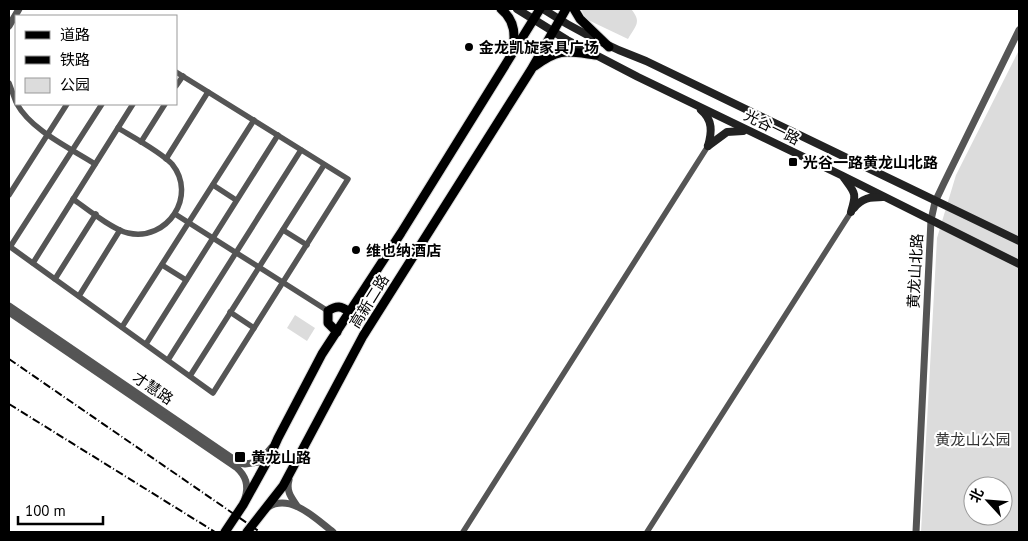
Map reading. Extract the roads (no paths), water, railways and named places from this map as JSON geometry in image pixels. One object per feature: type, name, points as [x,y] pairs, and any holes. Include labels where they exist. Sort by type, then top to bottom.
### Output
[{"type":"main road","points":[[501,9],[512,22],[515,33],[511,57]]},
{"type":"main road","name":"光谷一路","points":[[517,9],[595,55],[1019,264]]},
{"type":"main road","name":"高新二路","points":[[224,532],[243,505],[269,458],[309,377],[541,9]]},
{"type":"main road","name":"光谷一路","points":[[541,9],[572,29],[646,62],[1019,241]]},
{"type":"main road","name":"高新二路","points":[[246,532],[283,486],[374,317],[531,70],[566,9]]},
{"type":"main road","points":[[574,9],[580,19],[610,47]]},
{"type":"main road","points":[[531,70],[554,53],[595,55]]},
{"type":"main road","points":[[694,104],[705,114],[710,123],[712,132],[708,146]]},
{"type":"main road","points":[[708,146],[727,132],[735,130],[749,131]]},
{"type":"main road","points":[[843,176],[855,192],[856,198],[851,212]]},
{"type":"main road","points":[[851,212],[863,199],[885,197]]},
{"type":"main road","points":[[337,332],[328,323],[328,311],[340,306],[350,312]]},
{"type":"street","points":[[9,19],[15,9]]},
{"type":"street","name":"黄龙山北路","points":[[916,532],[931,220],[935,202],[1019,30]]},
{"type":"street","points":[[101,105],[9,246],[214,392],[348,179],[178,73]]},
{"type":"street","points":[[178,83],[183,76]]},
{"type":"street","points":[[9,83],[15,98]]},
{"type":"street","points":[[166,159],[208,92]]},
{"type":"street","points":[[18,105],[30,121],[95,164]]},
{"type":"street","points":[[9,195],[66,105]]},
{"type":"street","points":[[32,263],[132,105]]},
{"type":"street","points":[[141,142],[164,105]]},
{"type":"street","points":[[122,327],[254,120]]},
{"type":"street","points":[[73,199],[120,230],[133,234],[150,233],[166,224],[175,214],[180,203],[181,186],[175,170],[166,159],[118,128]]},
{"type":"street","points":[[146,344],[278,135]]},
{"type":"street","points":[[463,532],[708,146]]},
{"type":"street","points":[[168,360],[301,150]]},
{"type":"street","points":[[190,376],[324,165]]},
{"type":"street","points":[[213,185],[236,200]]},
{"type":"street","points":[[647,532],[851,212]]},
{"type":"street","points":[[55,279],[96,214]]},
{"type":"street","points":[[175,214],[328,311]]},
{"type":"street","points":[[79,296],[120,230]]},
{"type":"street","points":[[283,230],[307,245]]},
{"type":"street","points":[[162,265],[186,280]]},
{"type":"street","name":"才慧路","points":[[9,306],[239,463],[259,462],[278,438]]},
{"type":"street","name":"才慧路","points":[[9,312],[236,467],[246,479],[247,484],[243,505]]},
{"type":"street","points":[[230,312],[254,328]]},
{"type":"street","points":[[291,470],[287,486],[290,496],[298,506],[333,532]]},
{"type":"street","points":[[262,510],[272,504],[284,502],[298,506]]},
{"type":"railway","points":[[9,359],[260,532]]},
{"type":"railway","points":[[9,404],[215,532]]},
{"type":"place","name":"金龙凯旋家具广场","points":[[469,47]]},
{"type":"place","name":"光谷一路黄龙山北路","points":[[793,162]]},
{"type":"place","name":"维也纳酒店","points":[[356,250]]},
{"type":"place","name":"黄龙山路","points":[[240,457]]},
{"type":"park label","name":"黄龙山公园","points":[[973,439]]}]
